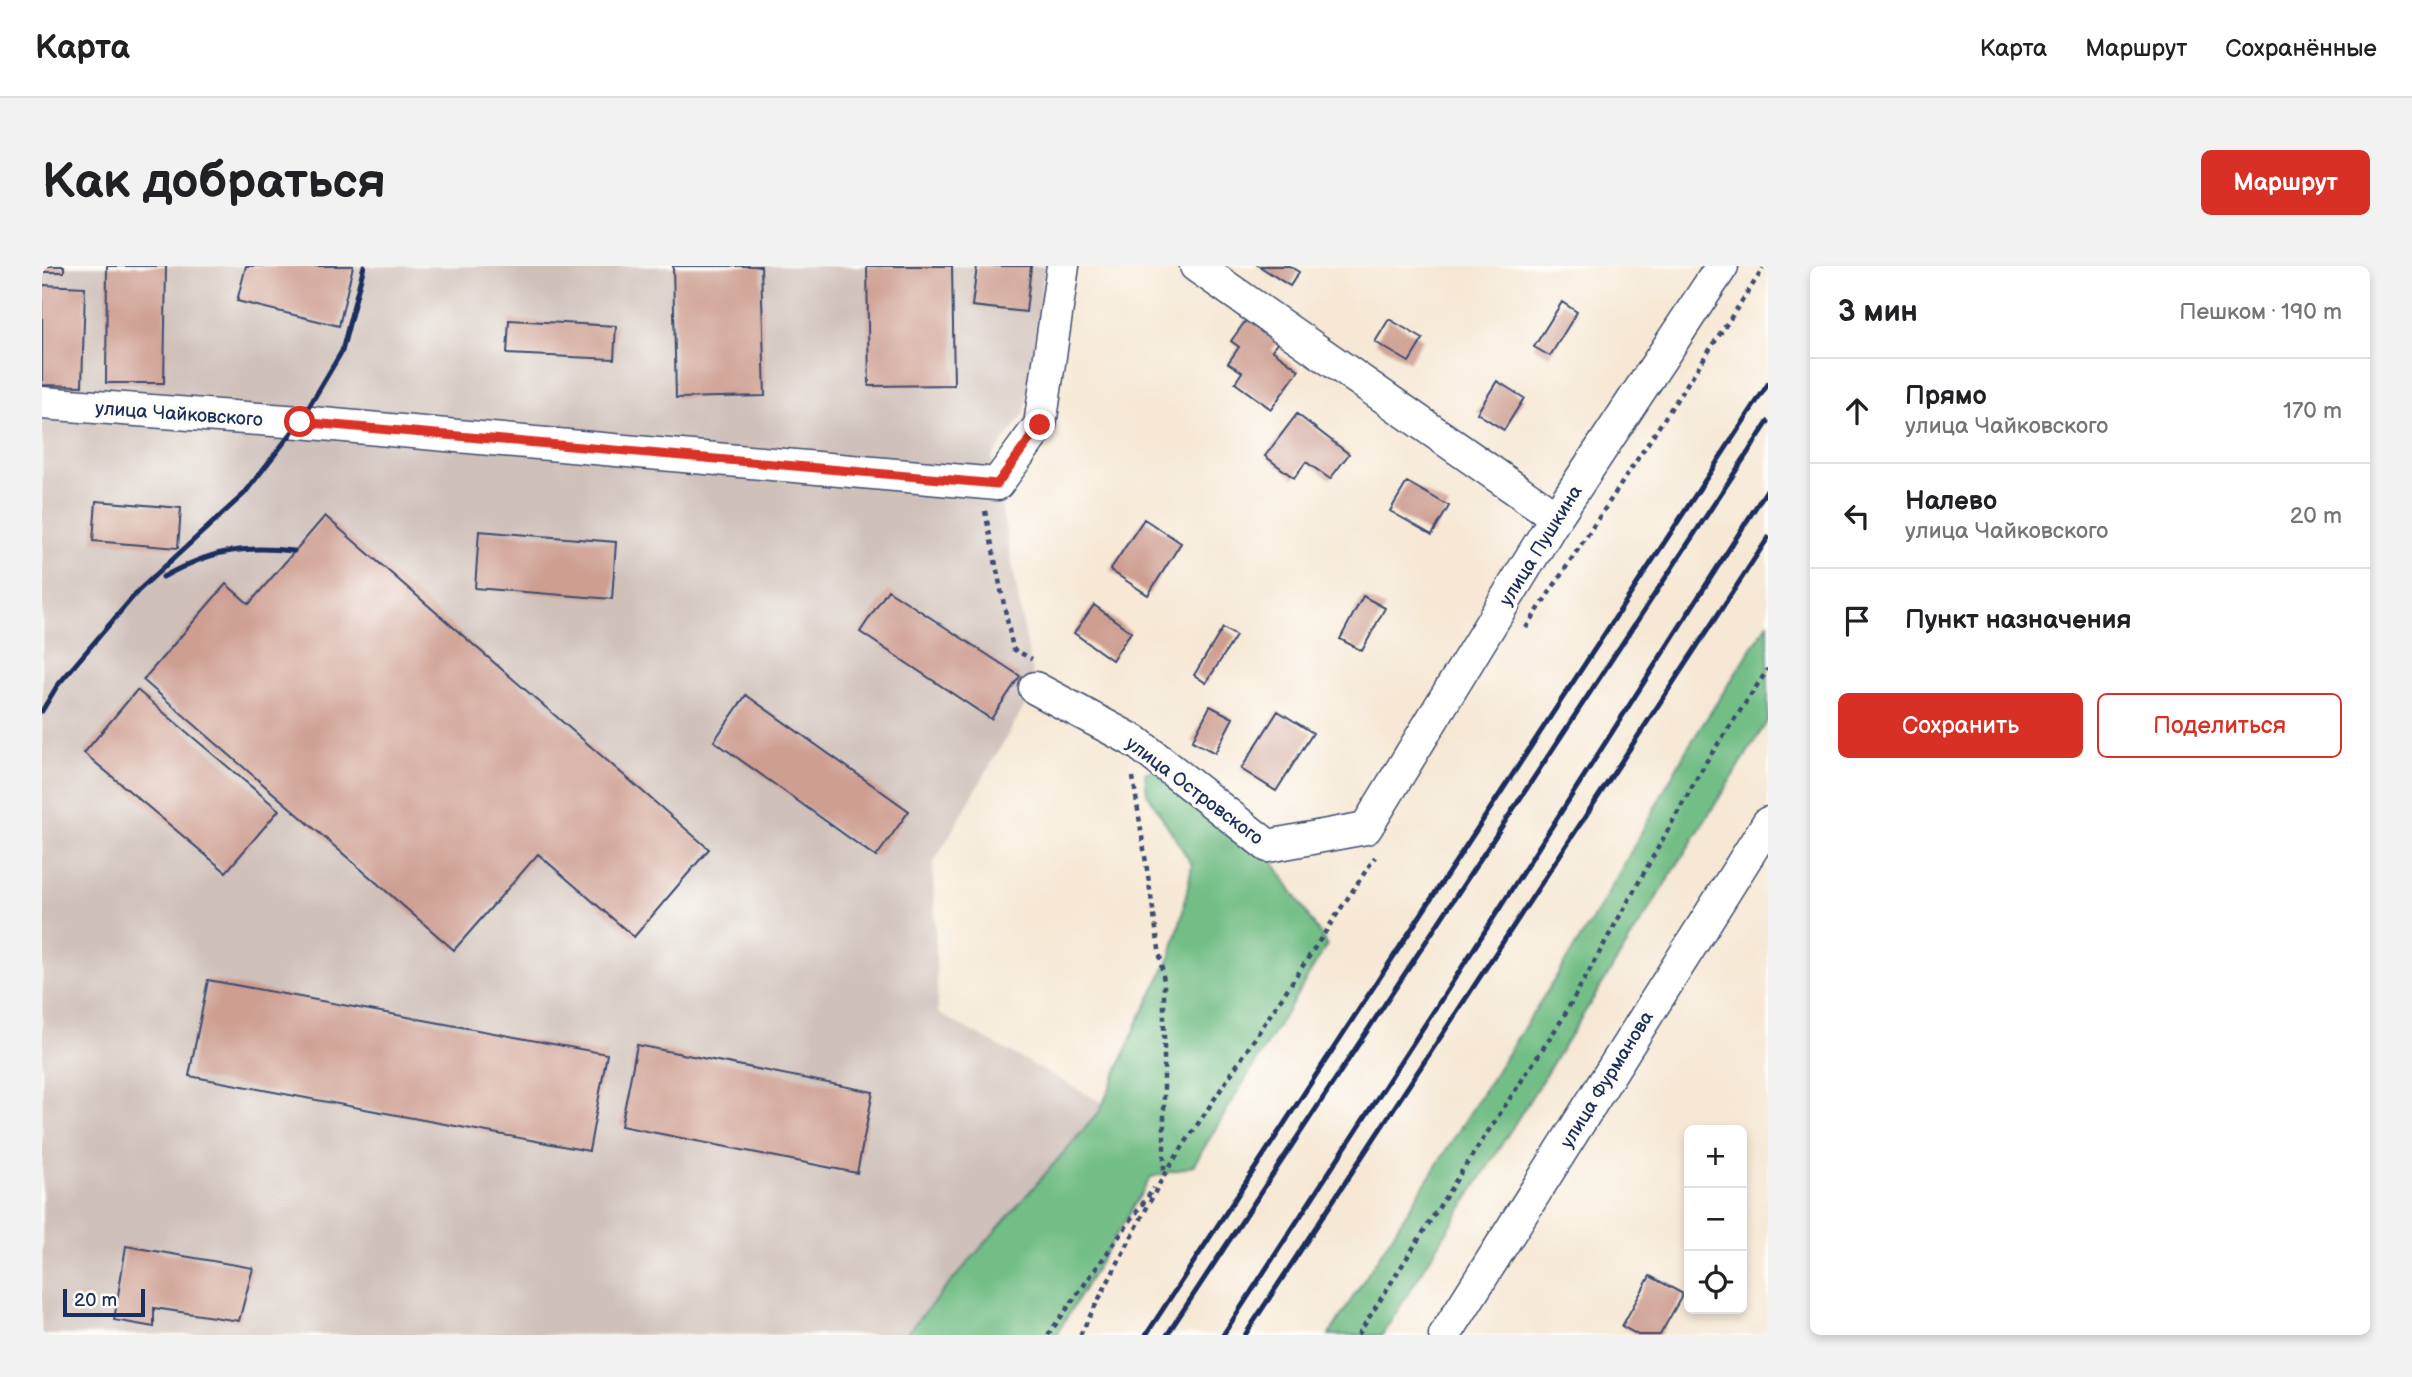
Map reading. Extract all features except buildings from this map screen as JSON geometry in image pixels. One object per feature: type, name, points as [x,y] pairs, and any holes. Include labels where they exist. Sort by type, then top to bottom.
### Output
[{"type":"street","name":"улица Чайковского","points":[[42,402],[300,422],[997,484],[1040,425],[1063,266]]},
{"type":"street","name":"улица Пушкина","points":[[1366,828],[1556,517],[1722,266]]},
{"type":"street","points":[[1202,268],[1556,517]]},
{"type":"street","name":"улица Островского","points":[[1035,674],[1136,742],[1268,846],[1366,828]]},
{"type":"street","name":"улица Фурманова","points":[[1445,1335],[1768,823]]},
{"type":"path","points":[[979,482],[1013,649],[1035,674]]},
{"type":"path","points":[[1358,1335],[1561,1021],[1706,762],[1768,668]]},
{"type":"path","points":[[1048,1335],[1164,1175],[1164,982],[1132,772],[1136,742]]},
{"type":"shaded area","points":[[42,266],[1045,266],[1025,413],[992,457],[1035,688],[933,864],[938,1013],[1121,1113],[932,1335],[42,1335]]},
{"type":"green space","points":[[1768,623],[1768,720],[1382,1335],[1329,1335],[1601,906],[1687,749]]},
{"type":"green space","points":[[1160,767],[1267,852],[1327,945],[1193,1166],[1151,1177],[1056,1335],[905,1335],[1100,1111],[1138,1022],[1170,958],[1192,865],[1147,793],[1145,773]]},
{"type":"railway","points":[[42,711],[57,686],[138,591],[244,494],[300,422],[342,351],[364,266]]},
{"type":"railway","points":[[1146,1335],[1768,384]]},
{"type":"railway","points":[[1167,1335],[1768,422]]},
{"type":"railway","points":[[1223,1335],[1768,488]]},
{"type":"railway","points":[[1245,1335],[1768,538]]},
{"type":"railway","points":[[163,577],[196,561],[226,552],[257,549],[294,551]]},
{"type":"route","points":[[300,422],[997,484],[1040,425]]}]
